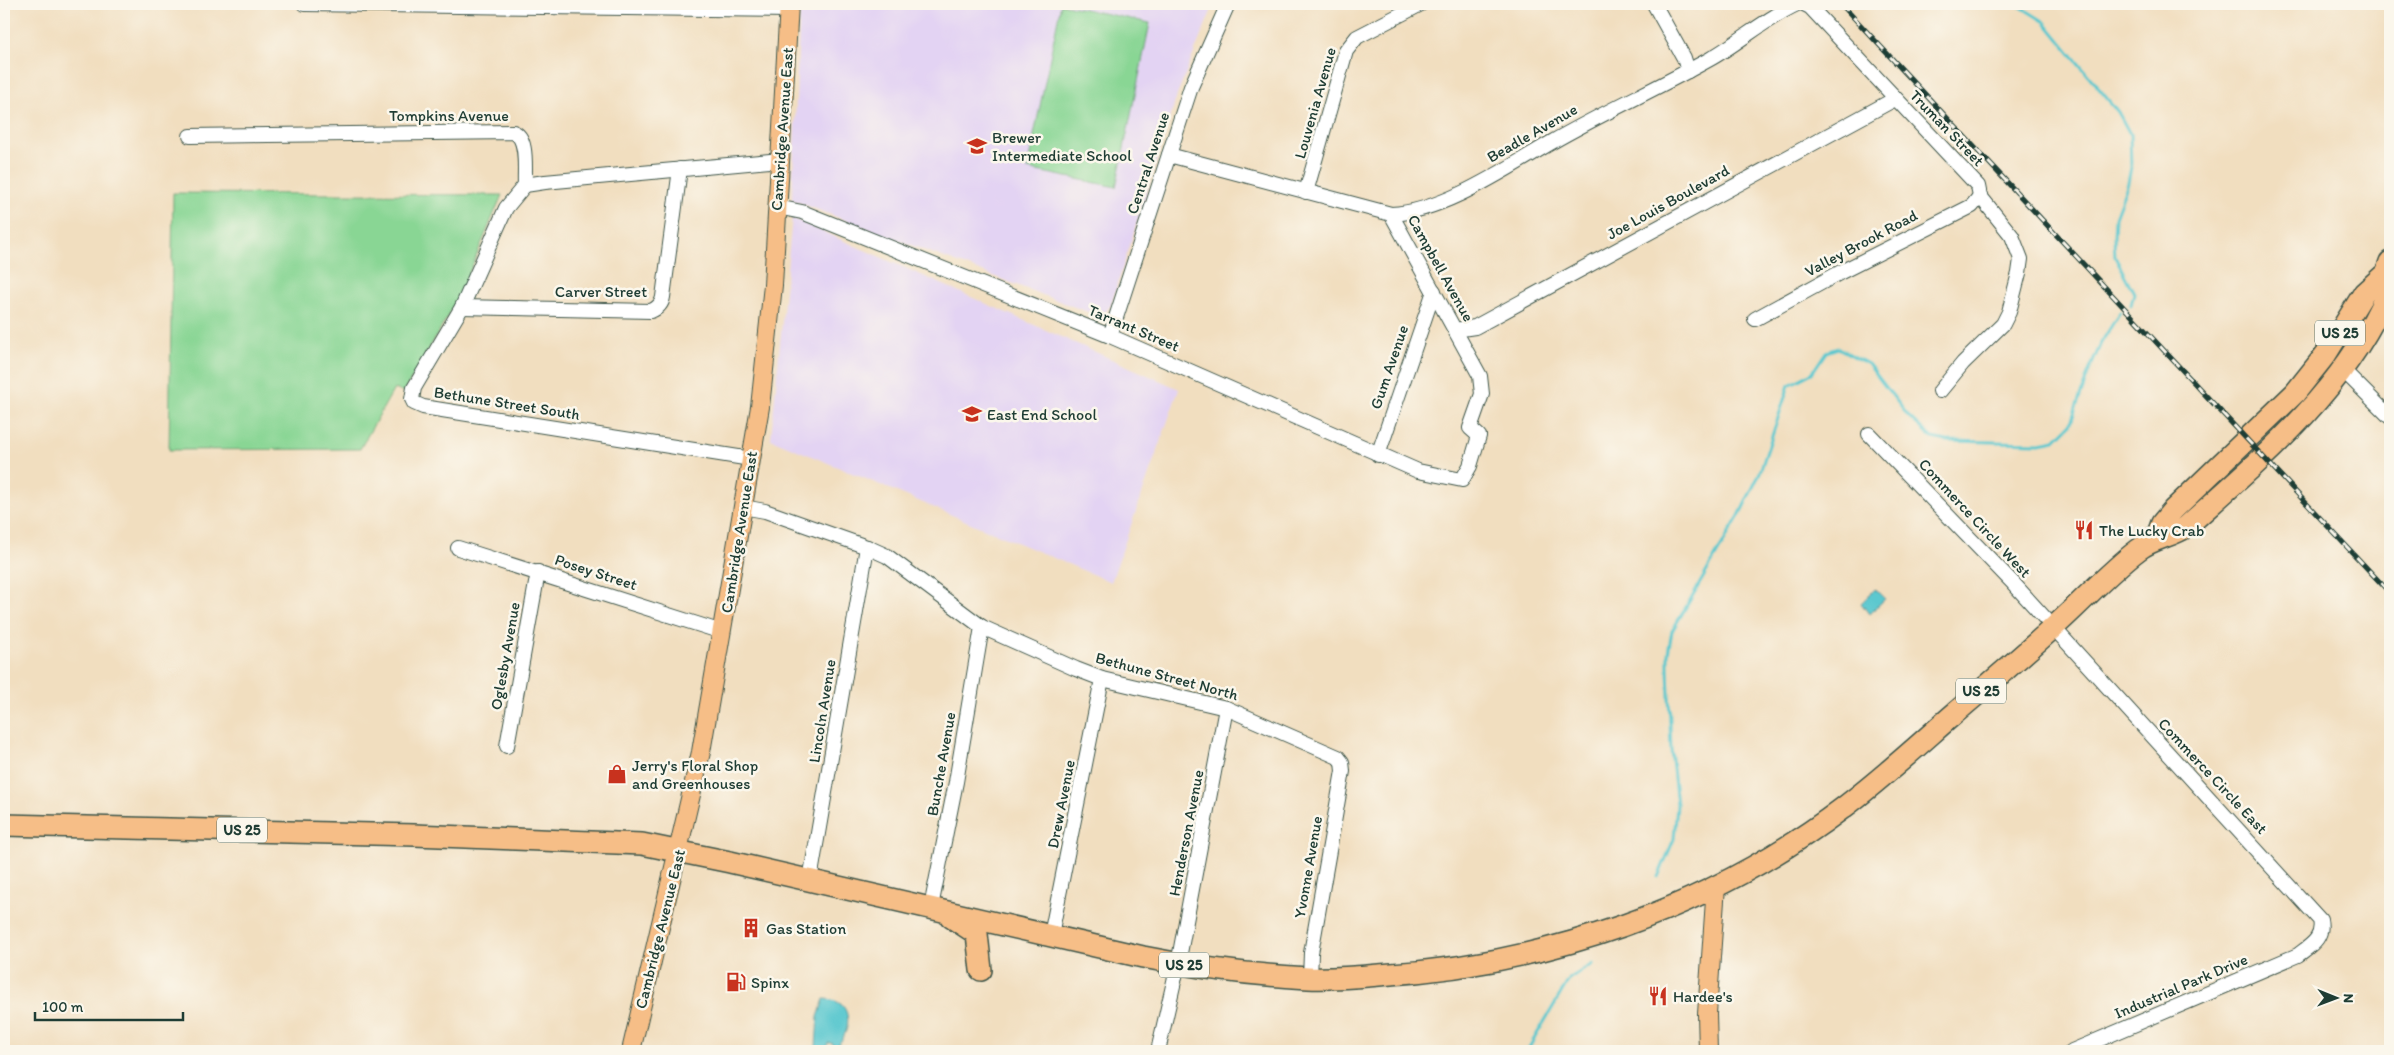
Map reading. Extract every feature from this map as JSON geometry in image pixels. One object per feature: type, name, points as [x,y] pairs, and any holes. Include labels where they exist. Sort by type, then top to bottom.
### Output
[{"type":"highway","name":"US 25","points":[[4,825],[414,834],[642,844],[932,907],[1178,964],[1239,972],[1310,978],[1399,974],[1459,968],[1507,959],[1567,944],[1616,928],[1716,886],[1771,856],[1842,809],[1895,766],[2139,549],[2156,539],[2173,535],[2186,527],[2261,459],[2309,412],[2343,370],[2382,304],[2388,268]]},
{"type":"highway","name":"US 25","points":[[2156,539],[2162,523],[2172,510],[2295,393],[2326,354],[2364,293],[2388,268]]},
{"type":"highway","points":[[932,907],[977,934],[981,970],[994,937],[1008,932],[1048,934]]},
{"type":"main road","name":"Cambridge Avenue East","points":[[630,1051],[701,752],[767,358],[789,7]]},
{"type":"main road","points":[[1708,1051],[1707,1014],[1716,886]]},
{"type":"street","points":[[304,4],[789,7]]},
{"type":"street","name":"Central Avenue","points":[[1110,336],[1191,87],[1228,4]]},
{"type":"street","name":"Louvenia Avenue","points":[[1306,192],[1346,51],[1357,38],[1421,4]]},
{"type":"street","points":[[1654,4],[1684,58],[1688,71],[1796,4]]},
{"type":"street","name":"Truman Street","points":[[1804,4],[1810,7],[1978,186],[1980,196],[2012,236],[2020,259],[2019,273],[2009,312],[2003,324],[1963,363],[1940,391]]},
{"type":"street","name":"Beadle Avenue","points":[[1391,214],[1415,212],[1438,204],[1505,169],[1599,114],[1688,71]]},
{"type":"street","name":"Joe Louis Boulevard","points":[[1455,330],[1475,327],[1895,99]]},
{"type":"street","name":"Tompkins Avenue","points":[[190,136],[513,132],[518,133],[522,140],[525,185]]},
{"type":"street","name":"Campbell Avenue","points":[[1169,155],[1391,214],[1478,369],[1482,382],[1482,394],[1470,428],[1479,436],[1470,466]]},
{"type":"street","points":[[525,185],[780,160]]},
{"type":"street","name":"Carver Street","points":[[462,307],[651,311],[655,309],[660,305],[664,297],[680,169]]},
{"type":"street","name":"Bethune Street South","points":[[525,185],[506,208],[462,307],[414,388],[412,399],[418,405],[751,459]]},
{"type":"street","name":"Valley Brook Road","points":[[1755,320],[1841,272],[1972,206],[1980,196]]},
{"type":"street","name":"Tarrant Street","points":[[777,207],[802,212],[1110,336],[1418,471],[1462,480],[1470,466]]},
{"type":"street","name":"Gum Avenue","points":[[1378,455],[1434,291]]},
{"type":"street","points":[[2343,370],[2390,417]]},
{"type":"street","name":"Commerce Circle West","points":[[1869,434],[2009,579],[2052,628]]},
{"type":"street","name":"Bethune Street North","points":[[743,507],[765,511],[867,547],[903,567],[982,627],[1102,679],[1226,708],[1333,754],[1342,762]]},
{"type":"street","name":"Lincoln Avenue","points":[[810,880],[867,547]]},
{"type":"street","name":"Posey Street","points":[[458,548],[722,632]]},
{"type":"street","name":"Oglesby Avenue","points":[[507,746],[538,572]]},
{"type":"street","name":"Bunche Avenue","points":[[932,907],[956,782],[982,627]]},
{"type":"street","name":"Commerce Circle East","points":[[2052,628],[2318,915],[2321,924],[2319,936],[2315,942],[2303,951]]},
{"type":"street","name":"Drew Avenue","points":[[1048,934],[1102,679]]},
{"type":"street","name":"Henderson Avenue","points":[[1158,1051],[1178,964],[1226,708]]},
{"type":"street","name":"Yvonne Avenue","points":[[1310,978],[1311,953],[1343,771],[1342,762]]},
{"type":"street","name":"Industrial Park Drive","points":[[2072,1051],[2303,951]]},
{"type":"shaded area","name":"Brewer Intermediate School","points":[[800,4],[1214,4],[1178,92],[1111,305],[1101,317],[792,200]]},
{"type":"shaded area","name":"East End School","points":[[792,218],[1179,389],[1111,582],[771,439]]},
{"type":"green space","points":[[1061,4],[1150,23],[1116,187],[1027,169]]},
{"type":"green space","points":[[173,193],[502,195],[459,297],[404,392],[394,389],[360,449],[169,450]]},
{"type":"water","points":[[1875,589],[1885,599],[1869,614],[1861,603]]},
{"type":"water","points":[[824,999],[835,1001],[842,1005],[848,1020],[843,1037],[831,1051],[834,1046],[832,1043],[828,1043],[825,1051],[819,1050],[816,1047],[818,1017]]},
{"type":"waterway","points":[[4,25],[9,4]]},
{"type":"waterway","points":[[2016,4],[2045,22],[2118,112],[2130,134],[2131,167],[2128,183],[2115,217],[2114,237],[2115,257],[2134,293],[2131,305]]},
{"type":"waterway","points":[[1658,877],[1674,839],[1677,805],[1671,750],[1668,668],[1668,653],[1672,631],[1739,516],[1759,475],[1789,385],[1812,373],[1826,352],[1838,348],[1868,364],[1909,417],[1932,438],[1947,441],[2040,443],[2055,440],[2070,425],[2101,343],[2120,312]]},
{"type":"waterway","points":[[1527,1051],[1570,978],[1593,964]]},
{"type":"railway","points":[[1841,4],[2390,593]]},
{"type":"place","name":"Brewer Intermediate School","points":[[977,146]]},
{"type":"place","name":"East End School","points":[[972,414]]},
{"type":"place","name":"The Lucky Crab","points":[[2084,530]]},
{"type":"place","name":"Jerry's Floral Shop and Greenhouses","points":[[617,774]]},
{"type":"place","name":"Gas Station","points":[[751,928]]},
{"type":"place","name":"Spinx","points":[[736,982]]},
{"type":"place","name":"Hardee's","points":[[1658,996]]}]
